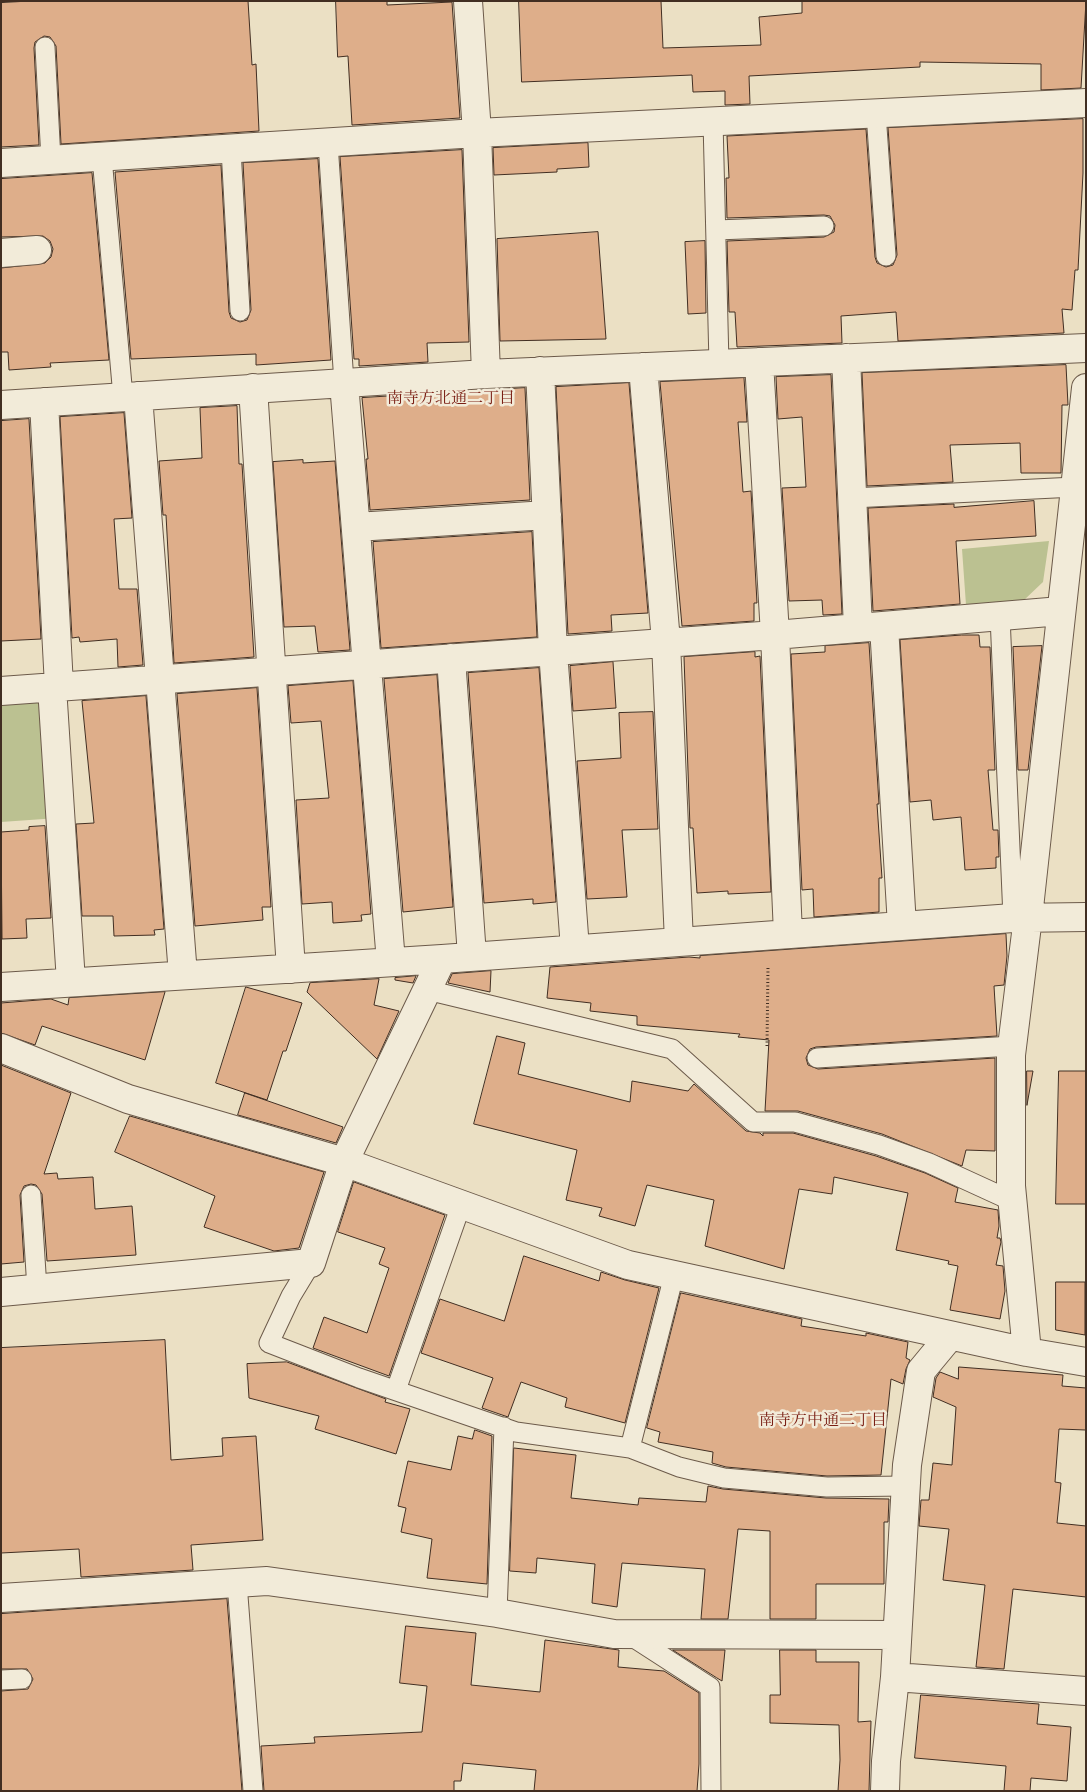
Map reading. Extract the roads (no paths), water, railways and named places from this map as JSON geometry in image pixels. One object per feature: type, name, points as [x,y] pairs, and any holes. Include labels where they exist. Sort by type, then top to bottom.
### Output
[{"type":"street","points":[[468,1],[476,133],[486,374]]},
{"type":"street","points":[[1,163],[476,133],[1086,103]]},
{"type":"street","points":[[1,253],[37,250]]},
{"type":"street","points":[[1,404],[540,371],[1086,348]]},
{"type":"street","points":[[846,358],[852,498],[871,627],[902,926]]},
{"type":"street","points":[[759,362],[776,635],[778,935]]},
{"type":"street","points":[[643,367],[666,642],[679,942]]},
{"type":"street","points":[[540,371],[553,651],[575,949]]},
{"type":"street","points":[[344,383],[391,962]]},
{"type":"street","points":[[253,388],[291,969]]},
{"type":"street","points":[[1027,1352],[1012,1201],[1012,1046],[1021,918],[1061,611],[1086,388]]},
{"type":"street","points":[[131,396],[162,679],[183,975]]},
{"type":"street","points":[[44,402],[55,687],[71,982]]},
{"type":"street","points":[[356,526],[546,514]]},
{"type":"street","points":[[1,691],[776,635],[1061,611]]},
{"type":"street","points":[[451,658],[472,956]]},
{"type":"street","points":[[1,987],[442,959],[1021,918],[1086,917]]},
{"type":"street","points":[[1,1292],[311,1263],[344,1162],[442,959]]},
{"type":"street","points":[[1,1048],[128,1099],[344,1162],[628,1265],[950,1336],[1086,1362]]},
{"type":"street","points":[[885,1791],[886,1761],[895,1676],[905,1486],[922,1371],[950,1336]]},
{"type":"street","points":[[1,1598],[267,1581],[497,1612],[614,1634],[896,1635]]},
{"type":"street","points":[[895,1676],[1086,1691]]},
{"type":"lane","points":[[45,47],[51,160]]},
{"type":"lane","points":[[876,113],[886,256]]},
{"type":"lane","points":[[713,121],[719,364]]},
{"type":"lane","points":[[328,142],[344,383]]},
{"type":"lane","points":[[231,149],[240,311]]},
{"type":"lane","points":[[102,157],[131,396]]},
{"type":"lane","points":[[716,230],[824,226]]},
{"type":"lane","points":[[852,498],[1075,487]]},
{"type":"lane","points":[[1000,616],[1021,918]]},
{"type":"lane","points":[[427,990],[672,1049],[753,1122],[795,1122],[879,1145],[929,1163],[1012,1201]]},
{"type":"lane","points":[[817,1058],[1012,1046]]},
{"type":"lane","points":[[31,1195],[37,1289]]},
{"type":"lane","points":[[396,1390],[461,1205]]},
{"type":"lane","points":[[311,1263],[290,1296],[269,1343],[516,1432],[630,1448],[679,1467],[724,1478],[827,1487],[905,1486]]},
{"type":"lane","points":[[630,1448],[674,1275]]},
{"type":"lane","points":[[497,1612],[504,1427]]},
{"type":"lane","points":[[237,1583],[253,1791]]},
{"type":"lane","points":[[627,1634],[710,1687],[710,1791]]},
{"type":"lane","points":[[1,1680],[22,1678]]},
{"type":"district","name":"南寺方北通二丁目","points":[[451,399]]},
{"type":"district","name":"南寺方中通二丁目","points":[[823,1421]]}]
